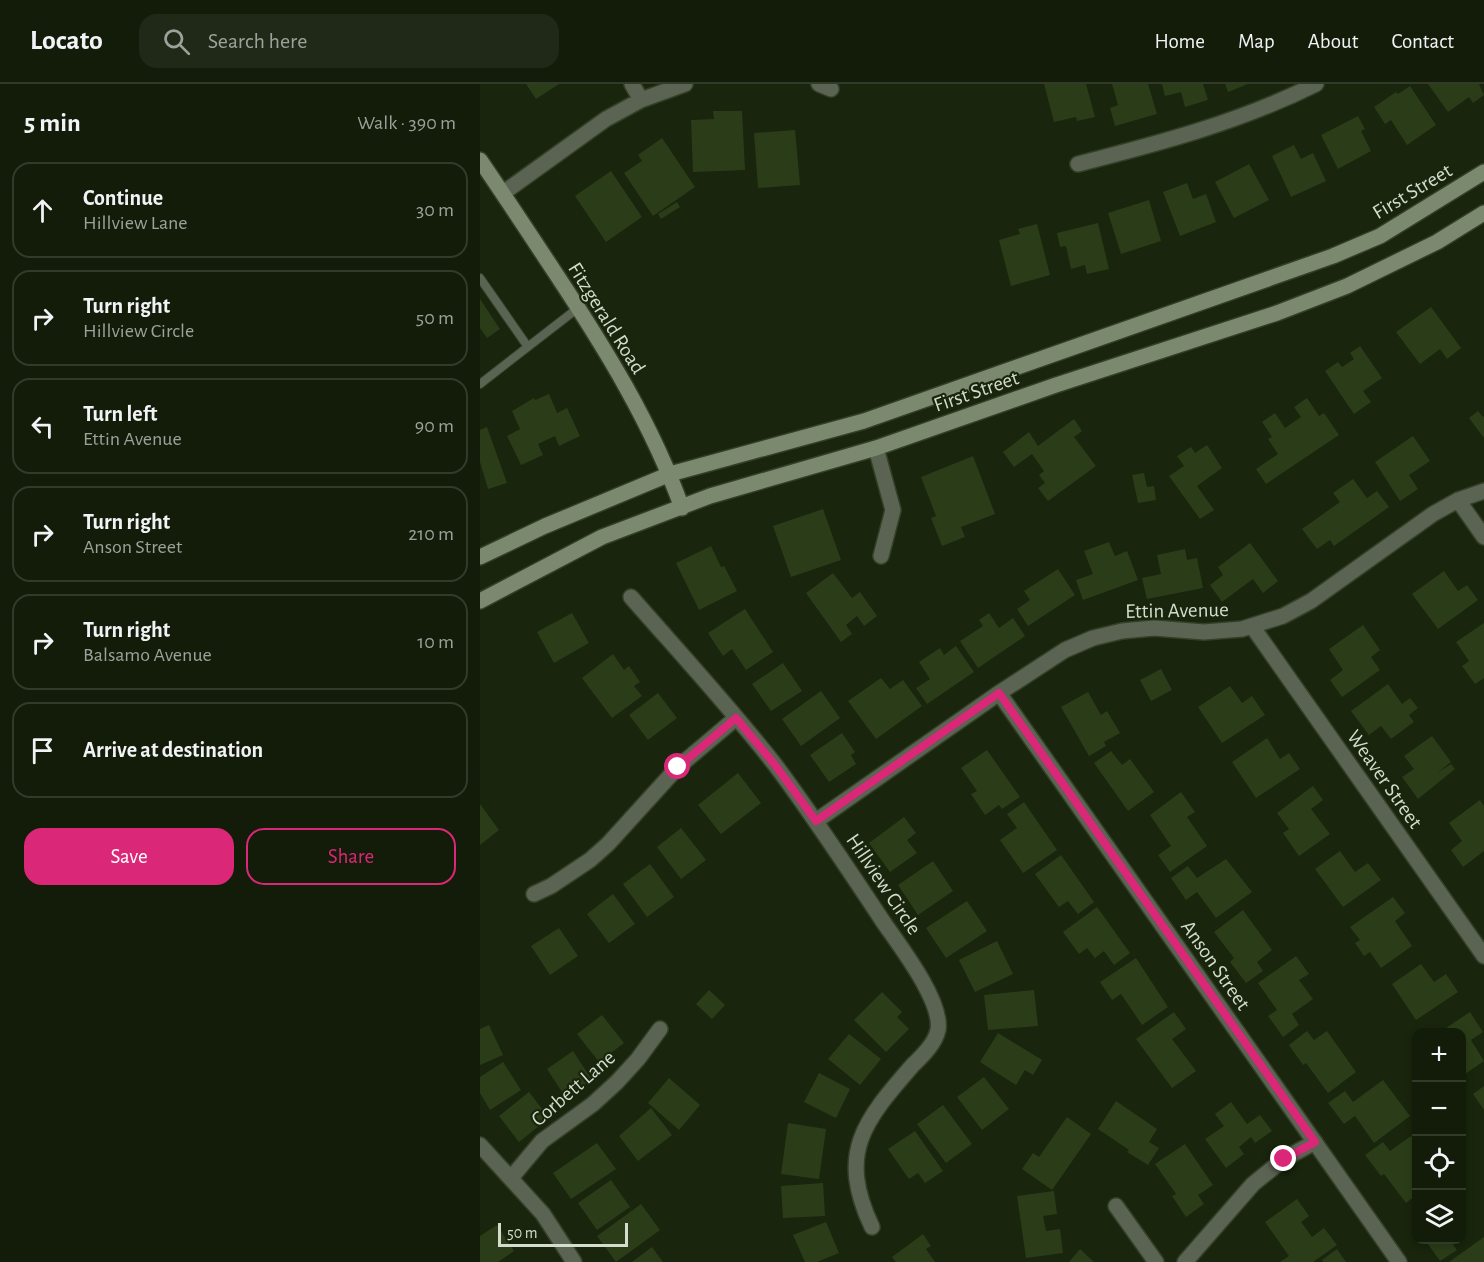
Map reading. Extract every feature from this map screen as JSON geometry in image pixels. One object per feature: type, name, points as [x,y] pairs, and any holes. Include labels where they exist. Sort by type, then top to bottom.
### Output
[{"type":"main road","name":"Fitzgerald Road","points":[[480,160],[578,308],[618,374],[670,474],[682,508]]},
{"type":"main road","name":"First Street","points":[[480,557],[544,526],[670,474],[864,421],[1334,256],[1388,231],[1484,172]]},
{"type":"main road","name":"First Street","points":[[480,601],[602,537],[710,496],[876,448],[1277,313],[1367,276],[1437,242],[1484,213]]},
{"type":"street","points":[[632,84],[641,100]]},
{"type":"street","points":[[503,193],[606,119],[641,100],[685,84]]},
{"type":"street","points":[[1078,164],[1171,140],[1228,122],[1286,99],[1316,84]]},
{"type":"street","points":[[876,448],[893,510],[881,556]]},
{"type":"street","name":"Ettin Avenue","points":[[816,821],[999,693],[1065,650],[1093,638],[1122,631],[1155,628],[1204,632],[1242,629],[1282,616],[1311,601],[1433,514],[1458,500],[1484,491]]},
{"type":"street","points":[[1458,500],[1484,537]]},
{"type":"street","name":"Hillview Circle","points":[[632,597],[775,765],[816,821],[914,967],[934,1003],[938,1017],[938,1031],[932,1044],[878,1104],[861,1138],[856,1160],[856,1182],[862,1206],[872,1227]]},
{"type":"street","name":"Weaver Street","points":[[1252,626],[1484,956]]},
{"type":"street","name":"Anson Street","points":[[999,693],[1399,1262]]},
{"type":"street","points":[[534,894],[590,860],[608,844],[678,767],[736,718]]},
{"type":"street","name":"Corbett Lane","points":[[511,1178],[543,1142],[593,1104],[617,1082],[638,1059],[660,1029]]},
{"type":"street","points":[[1185,1262],[1253,1184],[1284,1159],[1315,1142]]},
{"type":"street","points":[[480,1145],[543,1214],[574,1262]]},
{"type":"street","points":[[1116,1206],[1156,1262]]},
{"type":"lane","points":[[480,278],[528,347]]},
{"type":"lane","points":[[480,384],[578,308]]},
{"type":"building","points":[[526,84],[559,84],[536,99]]},
{"type":"building","points":[[1044,84],[1086,84],[1095,117],[1077,121],[1076,117],[1054,122]]},
{"type":"building","points":[[1112,84],[1148,84],[1157,114],[1115,126],[1110,108],[1118,105]]},
{"type":"building","points":[[1162,84],[1203,84],[1208,100],[1185,107],[1181,92],[1165,96]]},
{"type":"building","points":[[1225,84],[1248,84],[1228,92]]},
{"type":"building","points":[[1428,84],[1479,84],[1484,95],[1473,103],[1469,97],[1448,112]]},
{"type":"building","points":[[1410,86],[1436,125],[1407,145],[1391,120],[1385,124],[1374,107],[1396,92],[1398,94]]},
{"type":"building","points":[[713,111],[742,111],[745,170],[693,172],[691,120],[714,119]]},
{"type":"building","points":[[1358,116],[1365,129],[1361,131],[1371,151],[1338,169],[1321,135]]},
{"type":"building","points":[[795,130],[800,185],[758,188],[754,133]]},
{"type":"building","points":[[662,138],[695,187],[653,216],[624,173],[642,161],[638,155]]},
{"type":"building","points":[[1294,145],[1301,159],[1313,153],[1326,181],[1291,197],[1272,156]]},
{"type":"building","points":[[1249,164],[1269,200],[1234,218],[1215,182]]},
{"type":"building","points":[[611,171],[642,217],[606,242],[575,196]]},
{"type":"building","points":[[1187,183],[1193,199],[1206,194],[1216,222],[1180,236],[1163,192]]},
{"type":"building","points":[[1149,200],[1161,241],[1121,254],[1108,213]]},
{"type":"building","points":[[677,202],[680,207],[661,219],[658,214]]},
{"type":"building","points":[[1098,223],[1109,269],[1087,274],[1085,265],[1071,269],[1066,246],[1060,247],[1057,233]]},
{"type":"building","points":[[1037,224],[1050,275],[1011,286],[999,240],[1020,234],[1018,229]]},
{"type":"building","points":[[480,299],[500,329],[487,338],[480,328]]},
{"type":"building","points":[[1431,307],[1461,348],[1447,359],[1440,349],[1420,364],[1396,332]]},
{"type":"building","points":[[1360,346],[1382,378],[1363,391],[1371,402],[1354,414],[1325,371],[1338,362],[1342,367],[1354,359],[1350,353]]},
{"type":"building","points":[[549,394],[557,413],[567,408],[580,436],[559,446],[555,436],[538,444],[543,455],[521,465],[507,436],[520,429],[512,411],[534,398],[535,400]]},
{"type":"building","points":[[1307,398],[1319,416],[1324,413],[1339,435],[1266,484],[1256,469],[1278,454],[1268,439],[1272,437],[1262,422],[1275,413],[1285,428],[1301,417],[1294,407]]},
{"type":"building","points":[[1478,411],[1484,416],[1484,438],[1469,418]]},
{"type":"building","points":[[1074,419],[1082,431],[1074,437],[1096,466],[1048,501],[1038,488],[1045,483],[1039,475],[1044,471],[1032,454],[1014,467],[1003,452],[1029,432],[1038,446]]},
{"type":"building","points":[[487,427],[507,483],[488,489],[480,462],[480,430]]},
{"type":"building","points":[[1413,436],[1430,461],[1409,475],[1418,489],[1400,501],[1375,462]]},
{"type":"building","points":[[1207,445],[1222,468],[1197,486],[1214,510],[1200,519],[1169,476],[1184,466],[1177,456],[1191,447],[1195,453]]},
{"type":"building","points":[[973,456],[995,514],[961,527],[965,537],[942,546],[931,518],[936,516],[921,477]]},
{"type":"building","points":[[1144,473],[1147,487],[1154,486],[1156,500],[1138,503],[1132,475]]},
{"type":"building","points":[[1353,479],[1367,498],[1377,491],[1389,507],[1334,546],[1330,540],[1317,549],[1302,529],[1340,502],[1333,493]]},
{"type":"building","points":[[823,509],[841,560],[791,577],[773,526]]},
{"type":"building","points":[[1109,542],[1115,556],[1127,551],[1138,580],[1083,600],[1076,580],[1093,574],[1084,551]]},
{"type":"building","points":[[1250,543],[1278,581],[1263,593],[1253,579],[1222,602],[1210,585],[1223,575],[1218,567]]},
{"type":"building","points":[[711,546],[721,567],[724,566],[737,591],[699,610],[676,563]]},
{"type":"building","points":[[1185,549],[1187,560],[1197,558],[1203,588],[1147,599],[1142,578],[1161,574],[1157,555]]},
{"type":"building","points":[[1058,569],[1075,595],[1028,626],[1017,609],[1030,600],[1024,591]]},
{"type":"building","points":[[1444,571],[1458,591],[1467,585],[1478,600],[1438,629],[1412,594]]},
{"type":"building","points":[[833,573],[852,598],[860,592],[877,616],[864,626],[857,616],[846,625],[852,634],[841,642],[806,593]]},
{"type":"building","points":[[745,609],[773,652],[746,670],[732,649],[723,656],[708,633]]},
{"type":"building","points":[[572,613],[589,643],[554,663],[537,632]]},
{"type":"building","points":[[989,613],[999,628],[1013,618],[1025,636],[978,668],[960,641],[983,626],[979,620]]},
{"type":"building","points":[[1484,623],[1484,678],[1475,684],[1462,666],[1469,661],[1456,642]]},
{"type":"building","points":[[1363,625],[1380,650],[1371,657],[1380,670],[1342,697],[1330,680],[1343,670],[1329,649]]},
{"type":"building","points":[[956,646],[974,672],[927,704],[916,688],[930,679],[919,662],[940,648],[944,655]]},
{"type":"building","points":[[613,654],[624,670],[629,666],[640,682],[634,686],[642,696],[612,718],[582,678]]},
{"type":"building","points":[[783,663],[802,691],[771,711],[752,684]]},
{"type":"building","points":[[1161,669],[1172,690],[1151,701],[1140,680]]},
{"type":"building","points":[[881,678],[890,689],[903,680],[922,706],[876,739],[848,701]]},
{"type":"building","points":[[1388,684],[1402,704],[1410,698],[1418,708],[1409,715],[1414,722],[1391,739],[1381,726],[1369,735],[1351,711]]},
{"type":"building","points":[[1230,686],[1242,703],[1252,696],[1265,715],[1222,743],[1198,707]]},
{"type":"building","points":[[821,691],[840,718],[801,746],[782,719]]},
{"type":"building","points":[[1088,692],[1101,715],[1107,711],[1120,733],[1104,742],[1106,746],[1089,756],[1061,707]]},
{"type":"building","points":[[658,693],[677,718],[648,740],[629,715]]},
{"type":"building","points":[[842,733],[855,752],[851,755],[856,764],[829,782],[810,755]]},
{"type":"building","points":[[1432,736],[1451,762],[1437,773],[1451,764],[1455,769],[1418,799],[1402,777],[1414,769],[1404,756]]},
{"type":"building","points":[[1267,738],[1280,759],[1289,753],[1300,769],[1256,798],[1232,762]]},
{"type":"building","points":[[987,750],[1020,797],[1002,809],[999,805],[985,815],[971,794],[977,791],[961,768]]},
{"type":"building","points":[[1111,751],[1122,765],[1130,759],[1154,792],[1128,811],[1094,763]]},
{"type":"building","points":[[738,773],[761,803],[721,834],[698,805]]},
{"type":"building","points":[[1313,786],[1323,800],[1311,809],[1330,834],[1299,856],[1283,833],[1289,829],[1277,813]]},
{"type":"building","points":[[1181,792],[1195,812],[1187,817],[1207,846],[1170,872],[1158,855],[1171,846],[1150,815]]},
{"type":"building","points":[[1480,800],[1484,806],[1484,851],[1463,867],[1451,850],[1462,841],[1449,823]]},
{"type":"building","points":[[1024,802],[1057,850],[1023,873],[1000,840],[1017,828],[1007,814]]},
{"type":"building","points":[[480,804],[499,830],[480,845]]},
{"type":"building","points":[[904,817],[916,833],[907,840],[917,853],[890,872],[869,843]]},
{"type":"building","points":[[681,828],[706,860],[681,879],[657,847]]},
{"type":"building","points":[[1340,851],[1355,872],[1368,863],[1381,880],[1343,907],[1315,869]]},
{"type":"building","points":[[1061,855],[1094,902],[1078,914],[1068,901],[1059,907],[1035,874]]},
{"type":"building","points":[[1226,859],[1252,892],[1216,918],[1197,892],[1186,900],[1171,878],[1188,866],[1197,878]]},
{"type":"building","points":[[933,861],[953,891],[918,915],[898,885]]},
{"type":"building","points":[[650,864],[674,897],[647,917],[623,884]]},
{"type":"building","points":[[613,894],[635,924],[609,943],[587,914]]},
{"type":"building","points":[[1393,897],[1405,913],[1395,921],[1412,946],[1381,968],[1370,952],[1364,956],[1355,943],[1360,940],[1350,927]]},
{"type":"building","points":[[967,901],[987,931],[946,958],[926,928]]},
{"type":"building","points":[[1097,907],[1130,953],[1114,965],[1104,951],[1095,958],[1087,948],[1079,954],[1063,932]]},
{"type":"building","points":[[1243,910],[1272,950],[1257,962],[1263,971],[1246,983],[1230,962],[1234,958],[1214,932]]},
{"type":"building","points":[[559,928],[578,956],[550,975],[531,946]]},
{"type":"building","points":[[997,941],[1013,974],[975,992],[959,960]]},
{"type":"building","points":[[1296,956],[1309,974],[1299,980],[1313,999],[1292,1014],[1299,1025],[1283,1037],[1268,1016],[1277,1010],[1258,983]]},
{"type":"building","points":[[1136,958],[1168,1007],[1142,1025],[1121,994],[1112,1000],[1100,982]]},
{"type":"building","points":[[1421,964],[1434,982],[1446,974],[1458,992],[1416,1020],[1392,984]]},
{"type":"building","points":[[709,990],[725,1005],[712,1019],[696,1004]]},
{"type":"building","points":[[1034,990],[1038,1026],[988,1030],[984,995]]},
{"type":"building","points":[[882,992],[902,1012],[897,1017],[909,1029],[886,1052],[854,1020]]},
{"type":"building","points":[[1174,1012],[1186,1029],[1172,1039],[1196,1071],[1172,1088],[1136,1039]]},
{"type":"building","points":[[1470,1012],[1483,1032],[1471,1040],[1484,1061],[1466,1073],[1466,1028],[1446,1028]]},
{"type":"building","points":[[602,1015],[624,1043],[599,1062],[577,1034]]},
{"type":"building","points":[[489,1025],[503,1055],[480,1065],[480,1029]]},
{"type":"building","points":[[1307,1031],[1314,1040],[1327,1031],[1356,1072],[1328,1093],[1306,1063],[1303,1065],[1289,1045]]},
{"type":"building","points":[[998,1033],[1042,1060],[1033,1075],[1025,1070],[1016,1085],[980,1062]]},
{"type":"building","points":[[849,1034],[881,1059],[860,1085],[828,1059]]},
{"type":"building","points":[[573,1051],[592,1080],[566,1098],[547,1069]]},
{"type":"building","points":[[503,1062],[521,1090],[490,1110],[480,1093],[480,1077]]},
{"type":"building","points":[[819,1073],[850,1089],[836,1118],[804,1102]]},
{"type":"building","points":[[984,1077],[1009,1109],[982,1130],[957,1097]]},
{"type":"building","points":[[669,1078],[700,1105],[679,1130],[648,1103]]},
{"type":"building","points":[[1383,1080],[1410,1116],[1374,1143],[1355,1116],[1344,1124],[1328,1103],[1345,1091],[1353,1102]]},
{"type":"building","points":[[1484,1086],[1484,1110],[1473,1094]]},
{"type":"building","points":[[529,1092],[549,1118],[519,1142],[499,1116]]},
{"type":"building","points":[[1116,1101],[1157,1129],[1149,1142],[1159,1148],[1148,1165],[1098,1129]]},
{"type":"building","points":[[1231,1102],[1247,1124],[1260,1115],[1272,1131],[1255,1143],[1251,1137],[1239,1147],[1244,1154],[1226,1168],[1205,1139],[1224,1126],[1215,1114]]},
{"type":"building","points":[[943,1105],[972,1144],[946,1163],[917,1124]]},
{"type":"building","points":[[651,1108],[672,1135],[638,1161],[619,1136]]},
{"type":"building","points":[[1067,1117],[1091,1134],[1052,1190],[1022,1169],[1033,1153],[1039,1157]]},
{"type":"building","points":[[788,1123],[826,1129],[819,1179],[781,1174]]},
{"type":"building","points":[[915,1131],[943,1171],[925,1183],[918,1173],[909,1179],[888,1149]]},
{"type":"building","points":[[1411,1136],[1412,1198],[1406,1203],[1384,1174],[1381,1176],[1365,1155],[1383,1142],[1390,1151]]},
{"type":"building","points":[[597,1143],[616,1169],[571,1199],[553,1173]]},
{"type":"building","points":[[1185,1144],[1213,1185],[1198,1195],[1204,1204],[1186,1217],[1172,1196],[1176,1194],[1155,1164]]},
{"type":"building","points":[[611,1180],[630,1207],[597,1230],[578,1203]]},
{"type":"building","points":[[823,1183],[825,1216],[783,1218],[781,1186]]},
{"type":"building","points":[[1054,1191],[1057,1214],[1043,1216],[1046,1231],[1060,1229],[1063,1253],[1026,1258],[1017,1196]]},
{"type":"building","points":[[1297,1199],[1309,1216],[1301,1222],[1312,1237],[1324,1228],[1337,1245],[1313,1262],[1280,1262],[1289,1256],[1265,1222]]},
{"type":"building","points":[[641,1204],[660,1230],[616,1262],[597,1236]]},
{"type":"building","points":[[826,1222],[839,1253],[817,1262],[805,1262],[793,1235]]},
{"type":"building","points":[[497,1225],[514,1251],[498,1262],[480,1262],[480,1236]]},
{"type":"building","points":[[923,1234],[931,1246],[926,1249],[935,1262],[896,1262],[892,1257]]},
{"type":"building","points":[[1484,1237],[1484,1262],[1449,1262]]},
{"type":"building","points":[[1428,1244],[1453,1244],[1457,1250],[1440,1261]]},
{"type":"building","points":[[652,1247],[663,1262],[632,1262]]},
{"type":"building","points":[[1080,1249],[1094,1262],[1069,1262]]},
{"type":"building","points":[[1337,1249],[1346,1262],[1323,1262],[1322,1260]]},
{"type":"route","points":[[678,767],[736,718],[775,765],[816,821],[999,693],[1315,1142],[1284,1159]]}]
